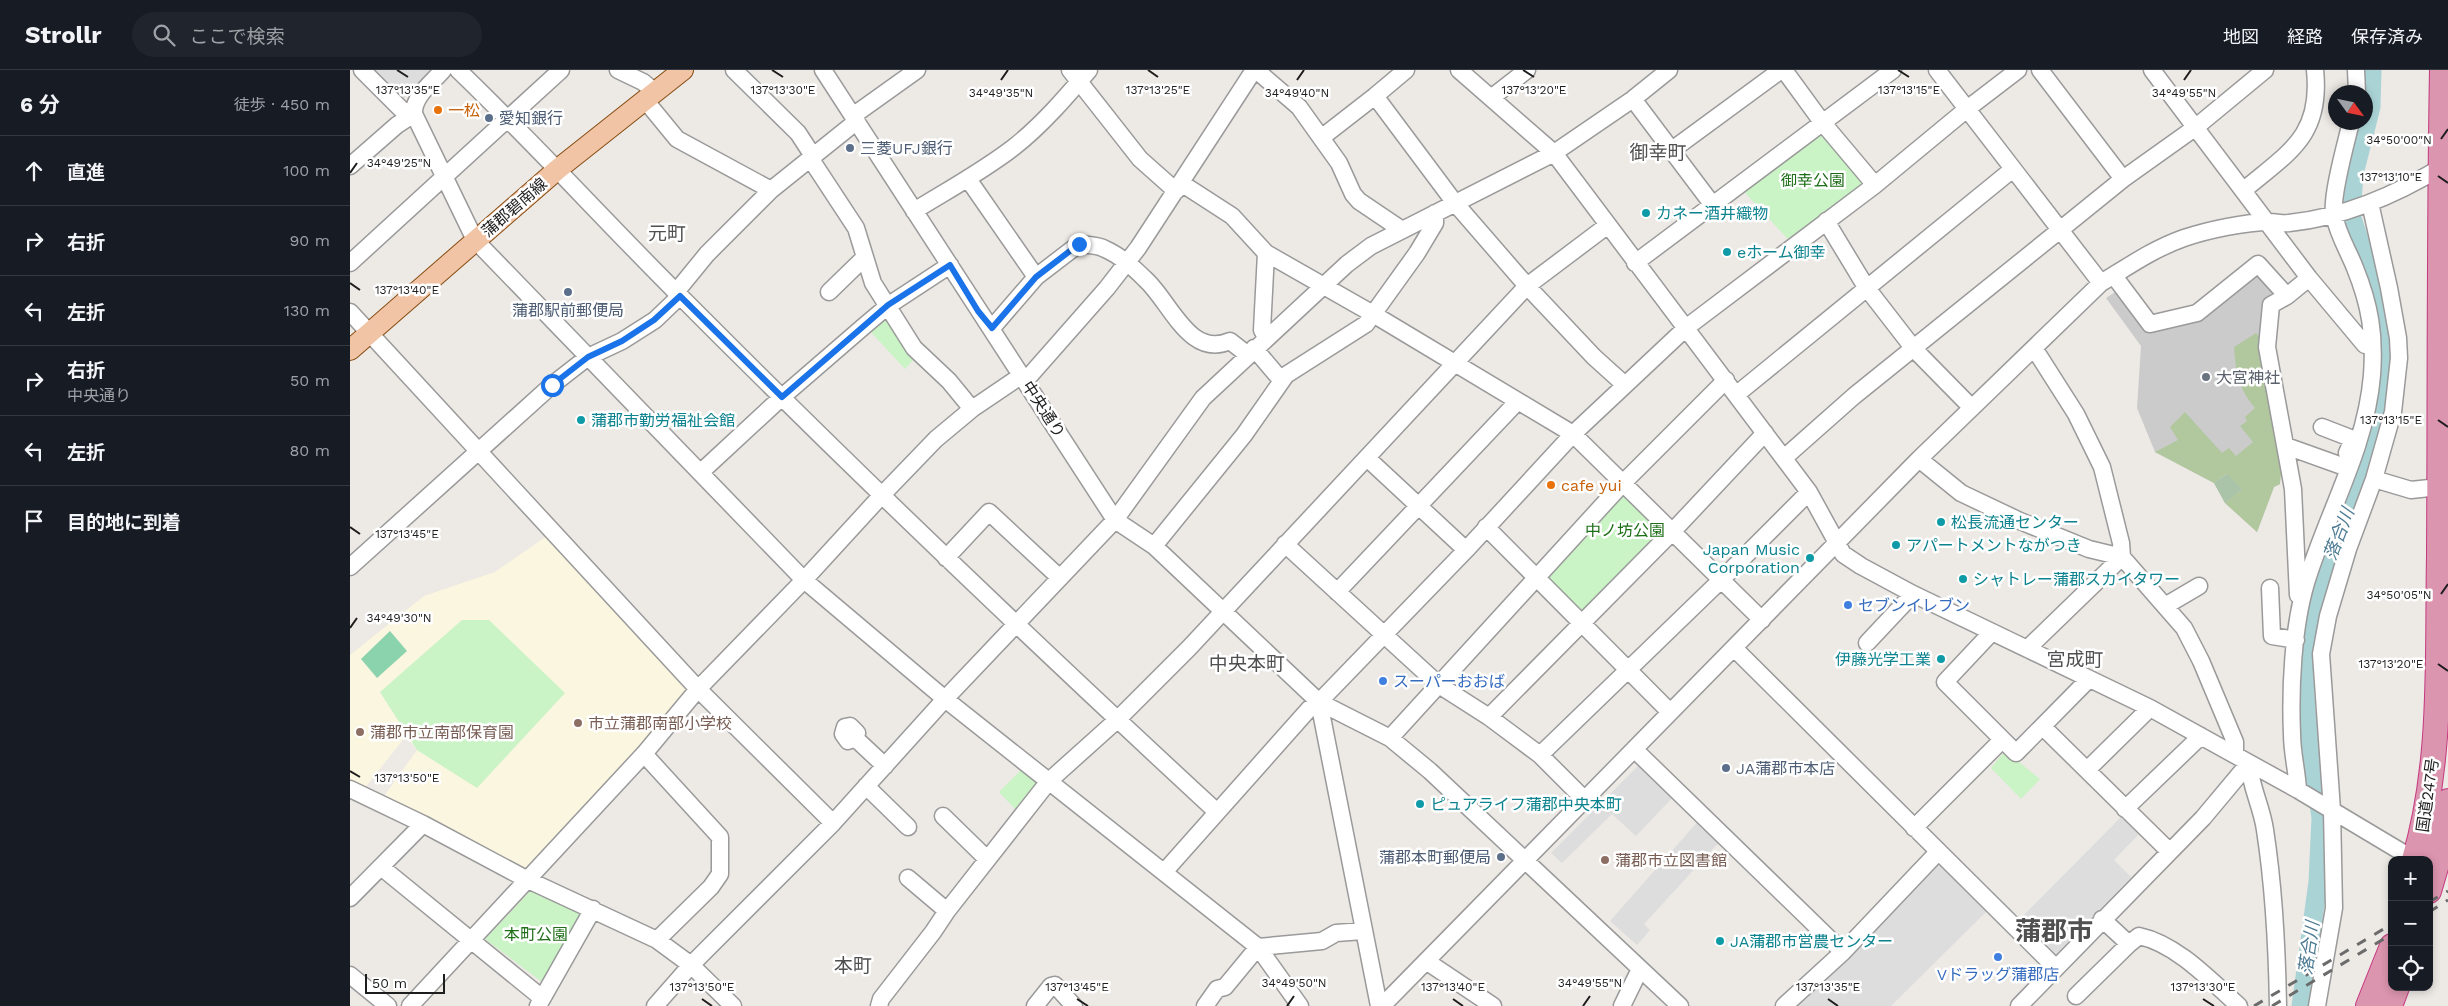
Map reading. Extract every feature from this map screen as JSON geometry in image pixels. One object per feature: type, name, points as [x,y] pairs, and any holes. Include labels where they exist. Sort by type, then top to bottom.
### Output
[{"type":"highway","name":"国道247号","points":[[2427,856],[2434,742],[2439,487],[2444,165],[2442,70]]},
{"type":"highway","name":"国道247号","points":[[2433,860],[2442,847],[2448,801]]},
{"type":"highway","points":[[2368,1006],[2388,956]]},
{"type":"highway","points":[[2390,1006],[2396,991]]},
{"type":"main road","name":"蒲郡碧南線","points":[[350,350],[558,169],[683,70]]},
{"type":"street","points":[[362,70],[401,109],[414,114]]},
{"type":"street","points":[[443,70],[419,97],[414,106],[414,114],[475,240],[804,580],[945,699],[1258,947],[1300,1006]]},
{"type":"street","points":[[458,70],[508,118],[678,294],[881,496],[1015,625],[1217,812]]},
{"type":"street","points":[[350,263],[561,70]]},
{"type":"street","points":[[618,70],[644,82],[650,96],[677,139],[771,190]]},
{"type":"street","points":[[734,70],[798,134],[856,228],[864,258],[874,283],[914,348],[949,381],[972,409]]},
{"type":"street","name":"中央通り","points":[[823,70],[978,311],[992,328],[1024,377],[1115,520],[1154,546],[1319,702],[1390,738],[1430,770],[1680,1006]]},
{"type":"street","points":[[350,567],[552,385],[588,357],[622,341],[654,320],[678,294],[707,254],[771,190],[812,157],[855,118],[917,70]]},
{"type":"street","points":[[410,1006],[644,754],[698,689],[804,580],[936,439],[972,409],[1024,377],[1126,263],[1255,70],[1299,107],[1339,163],[1353,194],[1359,201],[1402,230]]},
{"type":"street","points":[[1321,138],[1406,70]]},
{"type":"street","points":[[1459,70],[1554,153],[1635,263],[1687,327],[1809,492],[1844,554],[1861,566],[1914,594],[2150,708],[2329,808],[2404,856]]},
{"type":"street","points":[[1491,98],[1527,70]]},
{"type":"street","points":[[655,1006],[691,964],[832,823],[945,699],[1115,520],[1203,398],[1256,347],[1324,285],[1371,246],[1554,153],[1633,99],[1669,70]]},
{"type":"street","points":[[1672,150],[1783,70],[1822,122],[1876,185]]},
{"type":"street","points":[[1635,263],[1893,70]]},
{"type":"street","points":[[1937,70],[2060,230],[2150,324],[2197,313],[2258,264],[2286,296]]},
{"type":"street","points":[[1165,872],[1309,710],[1319,702],[1466,550],[1573,434],[1625,385],[1687,327],[1876,185],[1967,109],[2018,70]]},
{"type":"street","points":[[2040,70],[2123,179]]},
{"type":"street","points":[[2152,70],[2310,278],[2365,345]]},
{"type":"street","points":[[1784,458],[1854,396],[2123,179],[2196,127],[2264,70]]},
{"type":"street","points":[[2244,190],[2295,148],[2306,132],[2316,98],[2315,70]]},
{"type":"street","points":[[2356,70],[2357,85]]},
{"type":"street","points":[[350,73],[354,71],[378,94],[384,92]]},
{"type":"street","points":[[914,211],[968,179],[1016,146],[1054,109],[1079,74],[1140,159],[1178,187],[1232,216],[1266,253],[1324,285],[1573,434],[1762,620]]},
{"type":"street","points":[[1375,96],[1455,204],[1527,286],[1625,385]]},
{"type":"street","points":[[1633,99],[1712,204]]},
{"type":"street","points":[[350,166],[397,125],[414,114]]},
{"type":"street","points":[[2298,790],[2292,734],[2299,612],[2305,585],[2360,439],[2369,396],[2372,360],[2372,316],[2354,266],[2342,243],[2337,213],[2339,175],[2349,130]]},
{"type":"street","points":[[1380,1006],[1971,407],[2107,280],[2135,260],[2186,238],[2219,229],[2269,222],[2288,224],[2337,213],[2370,203],[2420,180],[2444,165]]},
{"type":"street","points":[[1737,394],[2013,169]]},
{"type":"street","points":[[968,179],[1036,277]]},
{"type":"street","points":[[2317,1006],[2334,908],[2321,654],[2328,616],[2348,549],[2374,479],[2393,412],[2399,358],[2398,338],[2390,288],[2370,203]]},
{"type":"street","points":[[1154,546],[1244,435],[1281,380],[1366,324],[1422,245],[1435,223],[1435,213]]},
{"type":"street","points":[[1826,222],[1866,287],[1914,349],[1971,407]]},
{"type":"street","points":[[879,1006],[881,999],[933,932],[946,911],[1049,781],[1117,720],[1223,612],[1527,286],[1608,226]]},
{"type":"street","points":[[992,328],[1036,277],[1079,244],[1105,248],[1147,280],[1196,339],[1209,345],[1218,346],[1230,340],[1256,347],[1281,380]]},
{"type":"street","points":[[1256,347],[1262,330],[1266,253]]},
{"type":"street","points":[[828,292],[864,258]]},
{"type":"street","points":[[701,472],[782,397],[888,305],[950,265]]},
{"type":"street","points":[[2299,612],[2293,489],[2267,347],[2272,305],[2310,278]]},
{"type":"street","points":[[350,312],[698,689],[832,823]]},
{"type":"street","points":[[2034,348],[2076,414],[2102,467],[2121,543],[2122,556]]},
{"type":"street","points":[[1390,738],[1623,483],[1726,380]]},
{"type":"street","points":[[1337,592],[1517,402]]},
{"type":"street","points":[[2321,541],[2320,532],[2353,438],[2322,427]]},
{"type":"street","points":[[1489,717],[1672,532],[1766,433]]},
{"type":"street","points":[[2286,446],[2342,466]]},
{"type":"street","points":[[1367,458],[1466,550]]},
{"type":"street","points":[[1919,459],[1967,496],[2089,548],[2122,556],[2184,628],[2201,661],[2235,742],[2235,754]]},
{"type":"street","points":[[2374,479],[2411,490],[2439,487]]},
{"type":"street","points":[[1540,755],[1809,492]]},
{"type":"street","points":[[946,558],[989,512],[1060,578]]},
{"type":"street","points":[[1486,528],[1670,712]]},
{"type":"street","points":[[1285,544],[1439,685],[1489,717],[1540,755],[1584,799]]},
{"type":"street","points":[[2027,649],[2122,556]]},
{"type":"street","points":[[2165,606],[2200,586]]},
{"type":"street","points":[[2270,588],[2272,636],[2296,640]]},
{"type":"street","points":[[1866,643],[1914,594]]},
{"type":"street","points":[[1992,632],[1945,682],[2016,753],[2089,679]]},
{"type":"street","points":[[1734,648],[2056,968]]},
{"type":"street","points":[[1319,702],[1380,1006]]},
{"type":"street","points":[[2087,770],[2150,708]]},
{"type":"street","points":[[2042,727],[2169,852]]},
{"type":"street","points":[[2125,809],[2201,736]]},
{"type":"street","points":[[854,738],[885,766]]},
{"type":"street","points":[[1914,828],[2002,740]]},
{"type":"street","points":[[1634,749],[1843,952]]},
{"type":"street","points":[[644,754],[720,837],[720,874],[710,887],[657,940]]},
{"type":"street","points":[[2019,1006],[2102,919],[2203,818],[2249,763]]},
{"type":"street","points":[[2249,763],[2250,774],[2265,827],[2271,887],[2278,1006]]},
{"type":"street","points":[[866,786],[908,827]]},
{"type":"street","points":[[350,789],[423,824],[528,880],[657,940],[691,964],[733,1006]]},
{"type":"street","points":[[943,816],[987,859]]},
{"type":"street","points":[[350,898],[423,824]]},
{"type":"street","points":[[1784,1006],[1843,952],[1938,852]]},
{"type":"street","points":[[381,867],[540,1002],[593,909]]},
{"type":"street","points":[[908,878],[946,911]]},
{"type":"street","points":[[2102,919],[2129,944]]},
{"type":"street","points":[[1205,1006],[1217,988],[1225,987],[1258,947],[1322,941],[1336,933],[1364,931]]},
{"type":"street","points":[[2076,996],[2139,936],[2153,939],[2203,971],[2239,1006]]},
{"type":"street","points":[[1426,961],[1493,1006]]},
{"type":"street","points":[[1622,1006],[1640,969]]},
{"type":"street","points":[[350,975],[388,1006]]},
{"type":"street","points":[[1035,1006],[1051,986],[1055,985],[1074,1006]]},
{"type":"shaded area","points":[[371,70],[432,70],[401,101]]},
{"type":"shaded area","name":"大宮神社","points":[[2258,264],[2287,296],[2272,305],[2280,484],[2274,487],[2257,532],[2225,503],[2214,483],[2155,452],[2137,408],[2141,346],[2106,298],[2121,288],[2150,324],[2197,313]]},
{"type":"shaded area","points":[[554,531],[698,689],[528,880],[379,803],[417,750],[406,736],[360,794],[350,789],[350,655],[424,596],[495,572]]},
{"type":"shaded area","points":[[1643,761],[1677,793],[1636,836],[1612,814],[1562,863],[1551,853]]},
{"type":"shaded area","points":[[2123,815],[2141,832],[2114,860],[2131,877],[2057,955],[2020,919]]},
{"type":"shaded area","points":[[1701,818],[1722,839],[1644,924],[1650,930],[1637,945],[1610,921]]},
{"type":"shaded area","points":[[1936,860],[1988,910],[1891,1006],[1786,1006]]},
{"type":"green space","name":"御幸公園","points":[[1822,122],[1875,185],[1794,246],[1738,185]]},
{"type":"green space","points":[[893,307],[918,355],[905,369],[868,329]]},
{"type":"green space","points":[[2256,333],[2267,347],[2285,438],[2280,484],[2274,487],[2257,532],[2225,503],[2242,489],[2226,474],[2214,483],[2155,452],[2178,440],[2170,427],[2185,412],[2222,453],[2229,448],[2236,456],[2253,442],[2240,426],[2247,421],[2245,417],[2255,408],[2241,387],[2234,347]]},
{"type":"green space","points":[[2227,474],[2242,489],[2225,503],[2214,483]]},
{"type":"green space","name":"中ノ坊公園","points":[[1623,494],[1660,531],[1583,611],[1577,612],[1547,582],[1548,577]]},
{"type":"green space","points":[[462,620],[489,620],[565,693],[477,788],[417,750],[380,692]]},
{"type":"green space","points":[[390,631],[407,651],[377,678],[361,659]]},
{"type":"green space","points":[[2005,751],[2040,779],[2021,799],[1991,768]]},
{"type":"green space","points":[[1022,769],[1041,783],[1017,811],[999,792]]},
{"type":"green space","name":"本町公園","points":[[536,885],[588,909],[546,985],[485,939]]},
{"type":"waterway","name":"落合川","points":[[2301,1006],[2318,882],[2321,818],[2306,711],[2304,678],[2321,581],[2374,442],[2385,379],[2386,344],[2380,303],[2351,215],[2354,174],[2371,107],[2372,70]]},
{"type":"railway","points":[[2431,901],[2448,891]]},
{"type":"railway","points":[[2433,909],[2448,900]]},
{"type":"railway","points":[[2254,1006],[2388,926]]},
{"type":"railway","points":[[2272,1006],[2388,936]]},
{"type":"place","name":"一松","points":[[438,110]]},
{"type":"place","name":"愛知銀行","points":[[489,118]]},
{"type":"place","name":"三菱UFJ銀行","points":[[850,148]]},
{"type":"place","name":"カネー酒井織物","points":[[1646,213]]},
{"type":"place","name":"eホーム御幸","points":[[1727,252]]},
{"type":"place","name":"蒲郡駅前郵便局","points":[[568,292]]},
{"type":"place","name":"大宮神社","points":[[2206,377]]},
{"type":"place","name":"蒲郡市勤労福祉会館","points":[[581,420]]},
{"type":"place","name":"cafe yui","points":[[1551,485]]},
{"type":"place","name":"松長流通センター","points":[[1941,522]]},
{"type":"place","name":"アパートメントながつき","points":[[1896,545]]},
{"type":"place","name":"Japan Music Corporation","points":[[1810,558]]},
{"type":"place","name":"シャトレー蒲郡スカイタワー","points":[[1963,579]]},
{"type":"place","name":"セブンイレブン","points":[[1848,605]]},
{"type":"place","name":"伊藤光学工業","points":[[1941,659]]},
{"type":"place","name":"スーパーおおば","points":[[1383,681]]},
{"type":"place","name":"市立蒲郡南部小学校","points":[[578,723]]},
{"type":"place","name":"蒲郡市立南部保育園","points":[[360,732]]},
{"type":"place","name":"JA蒲郡市本店","points":[[1726,768]]},
{"type":"place","name":"ピュアライフ蒲郡中央本町","points":[[1420,804]]},
{"type":"place","name":"蒲郡本町郵便局","points":[[1501,857]]},
{"type":"place","name":"蒲郡市立図書館","points":[[1605,860]]},
{"type":"place","name":"JA蒲郡市営農センター","points":[[1720,941]]},
{"type":"place","name":"Vドラッグ蒲郡店","points":[[1998,957]]},
{"type":"district","name":"御幸町","points":[[1658,152]]},
{"type":"district","name":"元町","points":[[667,233]]},
{"type":"district","name":"宮成町","points":[[2075,659]]},
{"type":"district","name":"中央本町","points":[[1247,663]]},
{"type":"district","name":"蒲郡市","points":[[2054,931]]},
{"type":"district","name":"本町","points":[[853,965]]},
{"type":"route","points":[[552,385],[588,357],[622,341],[654,320],[680,296],[782,397],[888,305],[950,265],[978,311],[992,328],[1036,277],[1079,244]]}]
